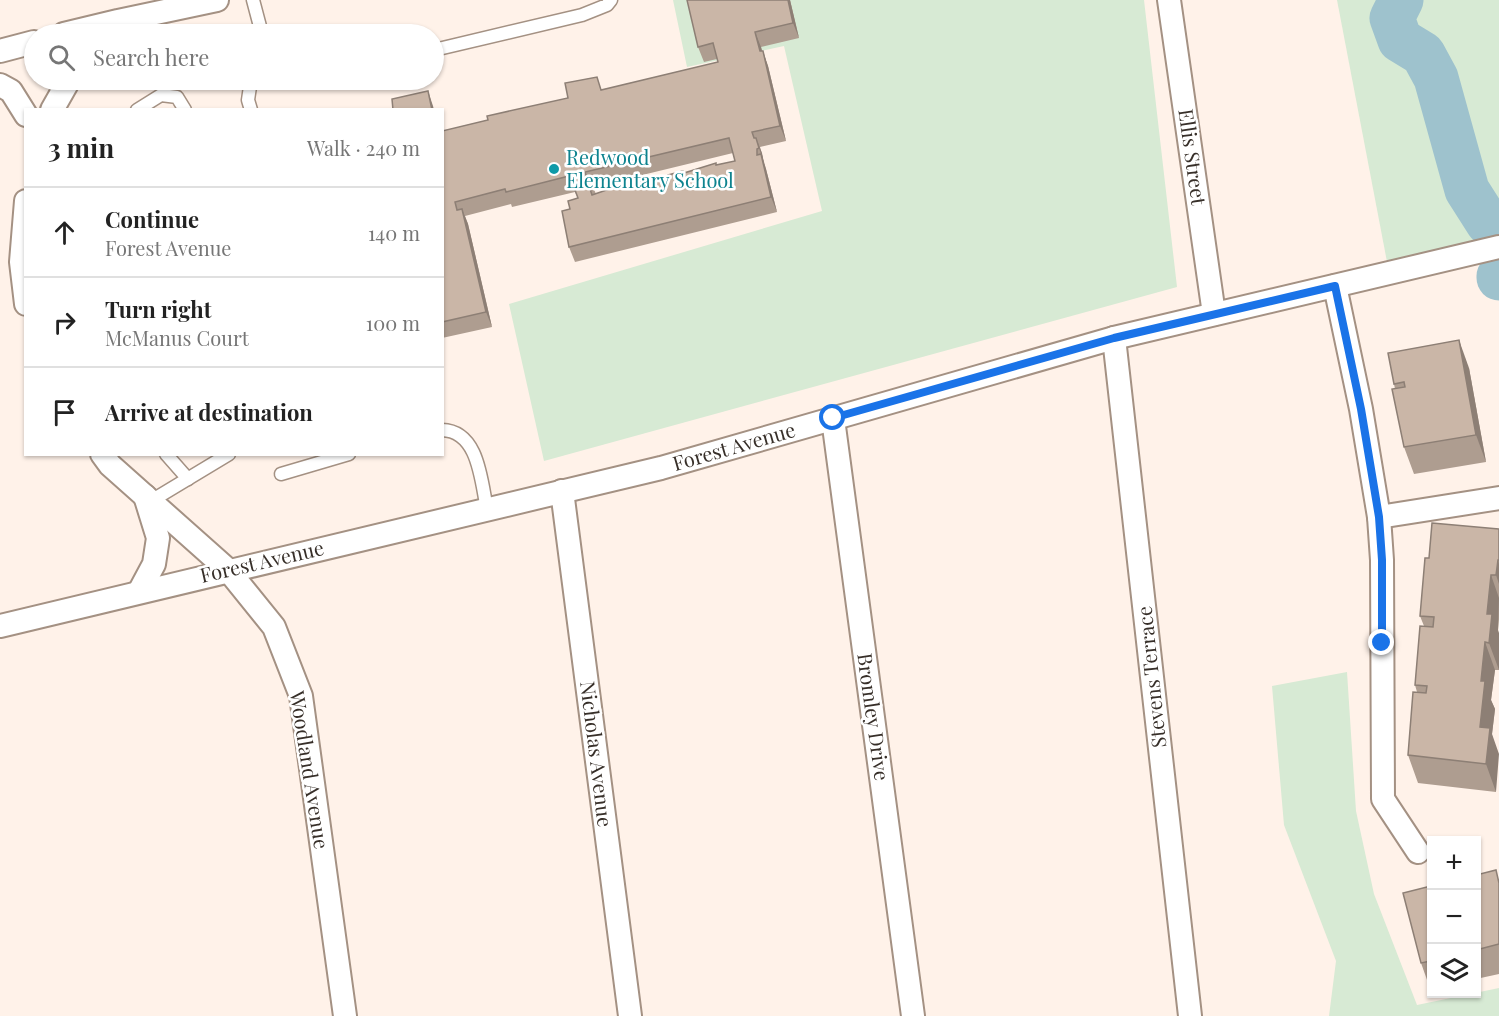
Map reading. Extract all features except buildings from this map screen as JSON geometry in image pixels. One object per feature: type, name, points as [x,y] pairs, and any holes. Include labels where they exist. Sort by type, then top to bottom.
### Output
[{"type":"street","points":[[115,24],[133,0]]},
{"type":"street","points":[[127,24],[217,0]]},
{"type":"street","name":"Ellis Street","points":[[1169,0],[1214,314]]},
{"type":"street","points":[[0,51],[24,45]]},
{"type":"street","points":[[0,85],[11,91],[24,112]]},
{"type":"street","points":[[53,108],[63,90]]},
{"type":"street","points":[[24,225],[21,262],[24,287]]},
{"type":"street","name":"Forest Avenue","points":[[0,626],[661,468],[1114,338],[1499,247]]},
{"type":"street","points":[[1335,286],[1361,409],[1379,517],[1382,560],[1383,799],[1418,852]]},
{"type":"street","name":"Stevens Terrace","points":[[1114,338],[1190,1016]]},
{"type":"street","name":"Bromley Drive","points":[[833,418],[913,1016]]},
{"type":"street","name":"Woodland Avenue","points":[[103,456],[110,465],[228,570],[274,627],[301,696],[345,1016]]},
{"type":"street","name":"Nicholas Avenue","points":[[562,491],[630,1016]]},
{"type":"street","points":[[139,592],[154,564],[158,538],[148,497]]},
{"type":"street","points":[[1379,517],[1499,498]]},
{"type":"lane","points":[[253,0],[259,24]]},
{"type":"lane","points":[[444,48],[582,15],[606,5],[611,0]]},
{"type":"lane","points":[[250,90],[248,100],[250,108]]},
{"type":"lane","points":[[140,108],[161,95],[177,97],[184,108]]},
{"type":"lane","points":[[444,430],[452,430],[465,439],[475,455],[487,509]]},
{"type":"lane","points":[[168,456],[188,478]]},
{"type":"lane","points":[[148,497],[188,478],[226,456]]},
{"type":"lane","points":[[281,474],[342,456]]},
{"type":"green space","points":[[673,0],[1144,0],[1177,287],[544,461],[509,304],[822,211],[784,46],[687,67]]},
{"type":"green space","points":[[1337,0],[1499,0],[1499,242],[1388,267]]},
{"type":"green space","points":[[1347,672],[1356,811],[1374,894],[1417,1005],[1451,998],[1481,998],[1481,992],[1499,988],[1499,1016],[1329,1016],[1336,961],[1284,825],[1272,686]]},
{"type":"waterway","points":[[1401,0],[1392,18],[1400,40],[1423,54],[1436,78],[1467,190],[1488,223]]},
{"type":"place","name":"Redwood Elementary School","points":[[554,169]]},
{"type":"route","points":[[833,418],[1114,338],[1335,286],[1361,409],[1379,517],[1382,560],[1382,643]]}]
